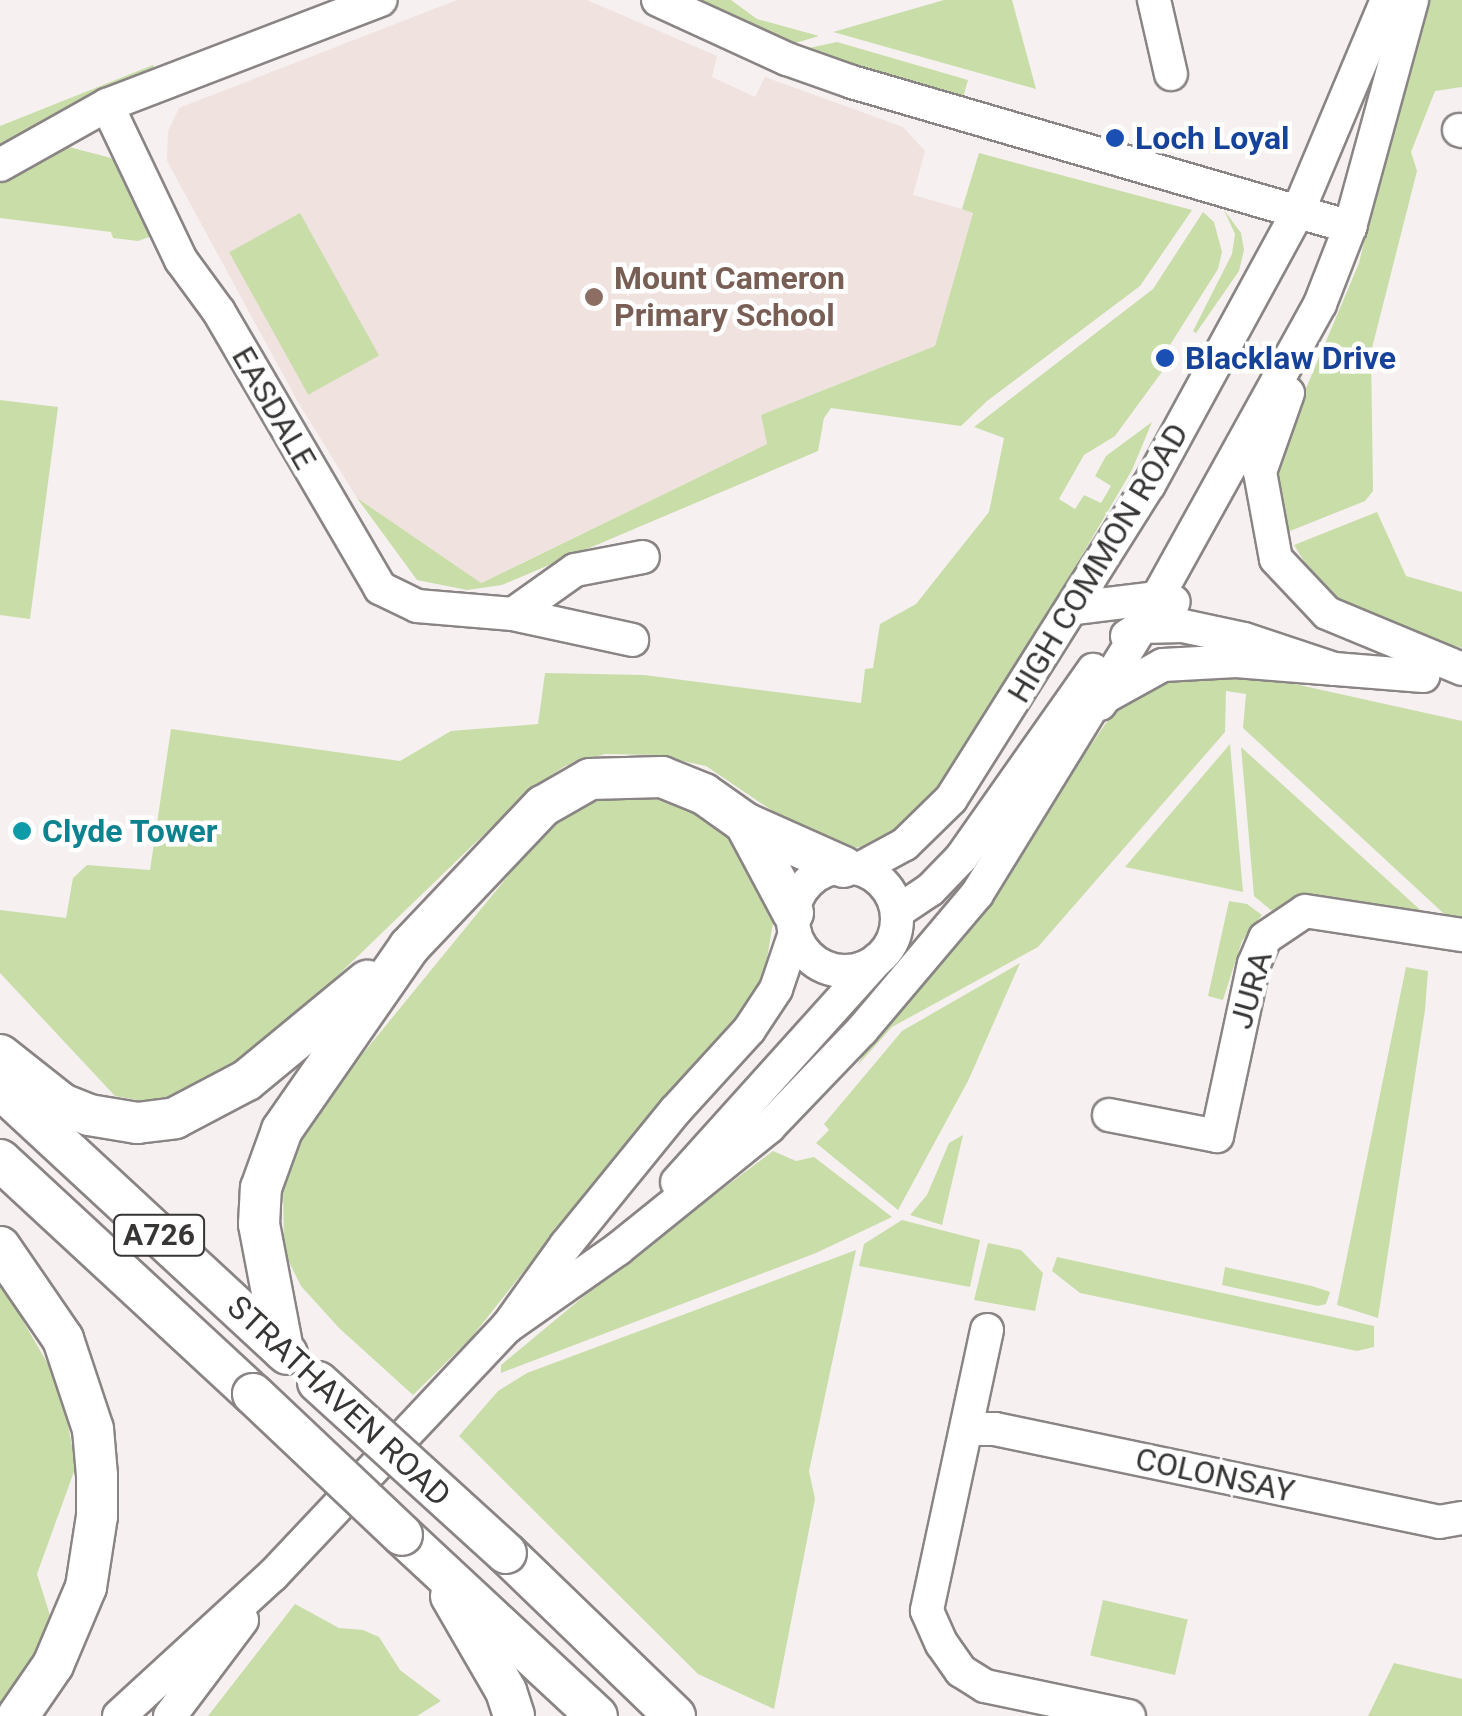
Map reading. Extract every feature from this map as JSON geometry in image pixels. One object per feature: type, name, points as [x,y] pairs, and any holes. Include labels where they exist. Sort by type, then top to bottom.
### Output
[{"type":"main road","points":[[283,1350],[258,1224],[271,1155],[307,1090],[409,947],[518,828],[559,794],[590,779],[662,777],[704,794],[745,822],[852,868]]},
{"type":"main road","points":[[745,822],[794,923]]},
{"type":"main road","points":[[0,1055],[62,1104],[89,1115],[138,1123],[175,1118],[248,1080],[409,947]]},
{"type":"main road","name":"STRATHAVEN ROAD","points":[[0,1088],[506,1554],[675,1716]]},
{"type":"main road","name":"STRATHAVEN ROAD","points":[[0,1160],[597,1716]]},
{"type":"main road","points":[[0,1248],[64,1339],[94,1428],[97,1476],[93,1552],[81,1601],[52,1665],[18,1716]]},
{"type":"main road","name":"A726","points":[[416,1546],[506,1691],[514,1716]]},
{"type":"street","points":[[0,165],[107,105],[381,0]]},
{"type":"street","points":[[658,0],[788,59],[852,82],[1350,227]]},
{"type":"street","points":[[1154,0],[1171,74]]},
{"type":"street","name":"HIGH COMMON ROAD","points":[[852,868],[906,844],[951,799],[1150,486],[1297,214],[1387,0]]},
{"type":"street","name":"HIGH COMMON ROAD","points":[[507,1327],[618,1249],[770,1127],[862,1030],[977,894],[1046,789],[1141,627],[1320,304],[1350,227],[1412,0]]},
{"type":"street","name":"EASDALE","points":[[107,105],[181,260],[219,312],[380,588],[417,606],[513,614],[632,640]]},
{"type":"street","points":[[1320,304],[1260,472],[1276,559],[1328,613],[1462,669]]},
{"type":"street","points":[[513,614],[576,570],[643,557]]},
{"type":"street","points":[[1074,608],[1157,598],[1224,613],[1462,685]]},
{"type":"street","points":[[1141,627],[1183,626],[1244,639],[1334,669]]},
{"type":"street","name":"HIGH COMMON ROAD","points":[[896,912],[930,890],[961,858],[1111,646],[1141,627]]},
{"type":"street","points":[[1046,789],[1105,697],[1162,666],[1236,661],[1423,676]]},
{"type":"street","points":[[852,868],[884,885],[896,912],[893,939],[876,960],[845,971],[828,969],[802,949],[794,923],[805,886],[830,869],[852,868]]},
{"type":"street","name":"JURA","points":[[1109,1115],[1217,1136],[1254,964],[1265,938],[1305,911],[1462,935]]},
{"type":"street","name":"HIGH COMMON ROAD","points":[[118,1716],[273,1575],[507,1327],[566,1245],[675,1111],[749,1030],[776,988],[794,923]]},
{"type":"street","name":"HIGH COMMON ROAD","points":[[618,1249],[876,960]]},
{"type":"street","points":[[987,1330],[927,1611],[942,1644],[961,1671],[985,1686],[1130,1716]]},
{"type":"street","name":"COLONSAY","points":[[967,1428],[995,1428],[1439,1522],[1462,1518]]},
{"type":"street","name":"HIGH COMMON ROAD","points":[[170,1716],[273,1575]]},
{"type":"shaded area","name":"Mount Cameron Primary School","points":[[457,0],[587,0],[717,56],[712,77],[755,97],[765,77],[903,127],[925,151],[913,195],[973,212],[935,346],[761,415],[767,444],[480,583],[357,498],[298,402],[167,161],[168,131],[179,108]]},
{"type":"green space","points":[[696,0],[731,0],[757,19],[819,36],[792,44]]},
{"type":"green space","points":[[944,0],[1012,0],[1036,89],[833,32]]},
{"type":"green space","points":[[1423,0],[1462,0],[1462,87],[1435,91],[1411,152],[1417,171],[1371,352],[1373,491],[1365,501],[1285,533],[1275,496],[1277,457],[1359,263]]},
{"type":"green space","points":[[837,42],[968,80],[962,101],[804,49]]},
{"type":"green space","points":[[153,65],[157,73],[0,151],[0,126]]},
{"type":"green space","points":[[69,147],[111,158],[130,175],[160,233],[138,241],[113,238],[111,232],[0,218],[0,183]]},
{"type":"green space","points":[[979,153],[1192,210],[1140,286],[987,401],[961,426],[831,408],[824,418],[818,451],[502,585],[467,590],[417,580],[357,498],[481,583],[767,444],[761,415],[935,346],[973,213],[962,209]]},
{"type":"green space","points":[[1224,210],[1241,233],[1244,250],[1239,271],[1196,333],[1193,331],[1232,254],[1235,234]]},
{"type":"green space","points":[[1203,212],[1214,222],[1222,252],[1218,269],[1158,364],[1164,369],[1115,436],[1084,455],[1059,499],[1075,509],[1084,495],[1101,503],[1111,486],[1095,476],[1106,456],[1152,422],[1132,470],[1017,666],[916,818],[875,845],[853,848],[820,843],[706,766],[655,755],[605,754],[565,766],[531,789],[242,1068],[142,1112],[142,1101],[115,1096],[0,973],[0,910],[66,918],[73,878],[87,865],[150,870],[171,729],[400,761],[451,731],[538,724],[545,673],[644,675],[861,703],[865,669],[873,668],[880,624],[916,604],[989,512],[1004,438],[974,427],[1153,289]]},
{"type":"green space","points":[[300,213],[379,356],[308,395],[229,252]]},
{"type":"green space","points":[[0,400],[58,407],[30,619],[0,615]]},
{"type":"green space","points":[[1377,512],[1406,576],[1462,592],[1462,648],[1375,624],[1338,603],[1315,579],[1294,545]]},
{"type":"green space","points":[[1227,669],[1462,721],[1462,925],[1454,923],[1243,728],[1246,694],[1226,691],[1225,732],[1038,947],[892,1027],[857,1066],[889,1012],[962,931],[1124,697],[1149,681]]},
{"type":"green space","points":[[1230,744],[1243,892],[1125,867]]},
{"type":"green space","points":[[1241,747],[1427,916],[1331,898],[1310,900],[1278,916],[1254,896]]},
{"type":"green space","points":[[636,792],[682,799],[719,821],[768,888],[773,923],[764,976],[751,1003],[626,1142],[471,1338],[413,1395],[339,1328],[301,1286],[284,1252],[283,1187],[276,1183],[289,1144],[552,822],[592,799]]},
{"type":"green space","points":[[1229,901],[1247,904],[1262,915],[1242,941],[1223,1000],[1208,996]]},
{"type":"green space","points":[[1020,963],[968,1081],[898,1210],[816,1143],[829,1130],[824,1124],[902,1031]]},
{"type":"green space","points":[[1406,967],[1428,971],[1425,1010],[1378,1318],[1337,1305]]},
{"type":"green space","points":[[963,1135],[942,1225],[910,1215],[927,1195],[949,1143]]},
{"type":"green space","points":[[773,1151],[796,1161],[814,1157],[892,1217],[816,1253],[501,1373],[501,1365],[625,1262]]},
{"type":"green space","points":[[902,1220],[980,1240],[970,1287],[859,1266],[864,1244]]},
{"type":"green space","points":[[988,1243],[1021,1250],[1043,1273],[1035,1311],[974,1300]]},
{"type":"green space","points":[[856,1250],[809,1471],[815,1499],[774,1709],[698,1674],[459,1436],[498,1391],[527,1373]]},
{"type":"green space","points":[[1057,1257],[1374,1326],[1374,1347],[1357,1351],[1080,1293],[1052,1271]]},
{"type":"green space","points":[[1225,1267],[1330,1292],[1326,1304],[1318,1306],[1222,1285]]},
{"type":"green space","points":[[0,1281],[60,1385],[76,1466],[37,1574],[53,1625],[0,1713]]},
{"type":"green space","points":[[1103,1600],[1188,1620],[1175,1675],[1090,1656]]},
{"type":"green space","points":[[295,1604],[339,1628],[363,1630],[379,1637],[400,1670],[441,1701],[417,1716],[208,1716]]},
{"type":"green space","points":[[1394,1663],[1462,1679],[1462,1716],[1368,1716]]},
{"type":"place","name":"Loch Loyal","points":[[1115,138]]},
{"type":"place","name":"Mount Cameron Primary School","points":[[594,297]]},
{"type":"place","name":"Blacklaw Drive","points":[[1165,358]]},
{"type":"place","name":"Clyde Tower","points":[[22,831]]}]
